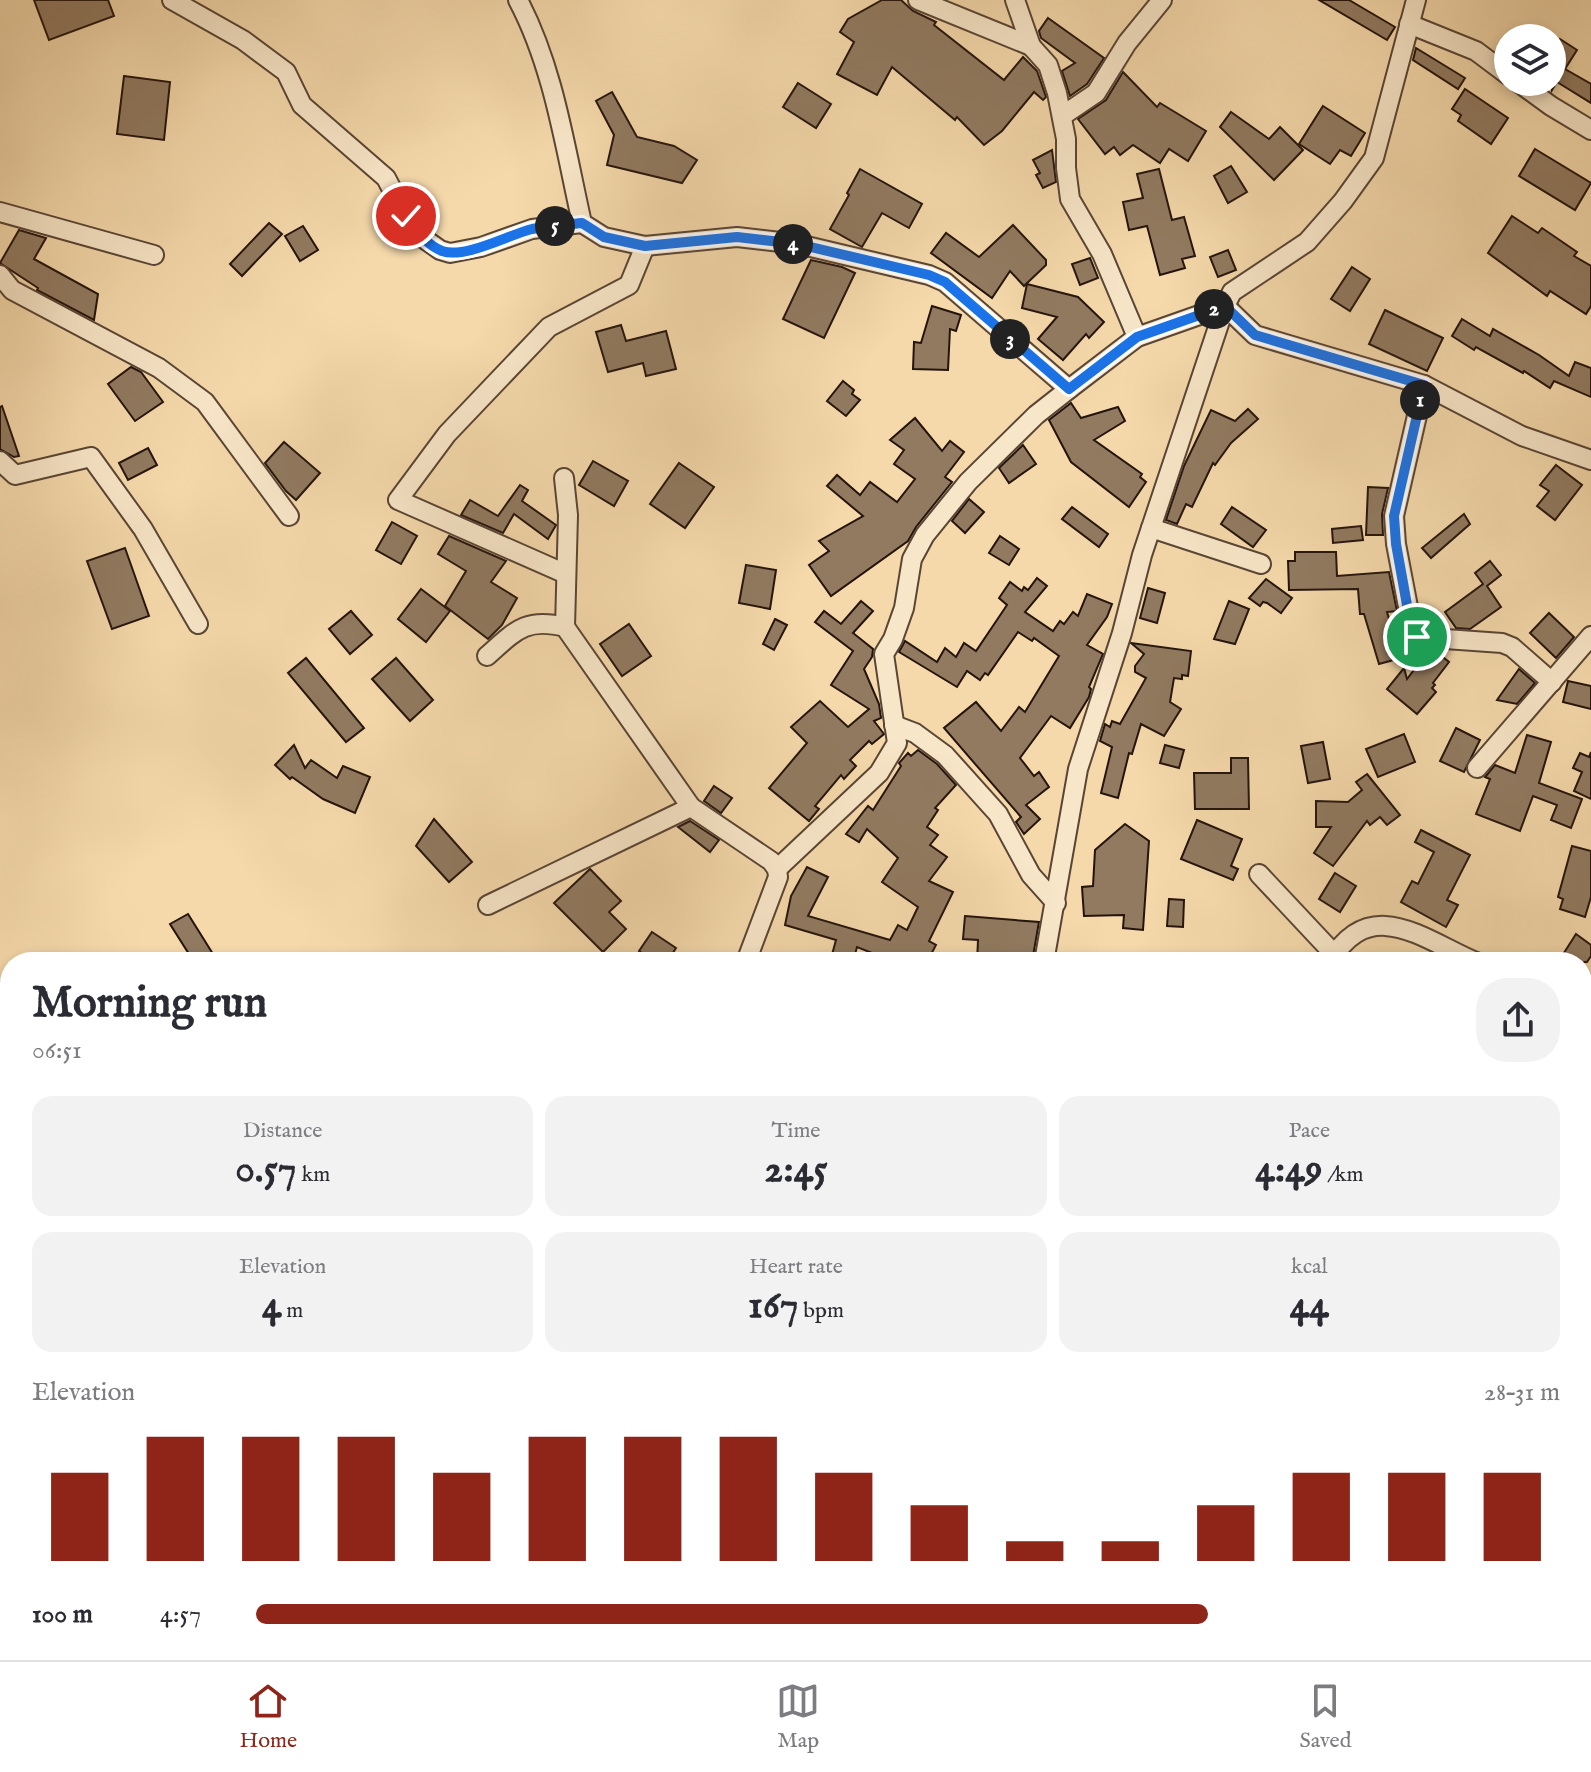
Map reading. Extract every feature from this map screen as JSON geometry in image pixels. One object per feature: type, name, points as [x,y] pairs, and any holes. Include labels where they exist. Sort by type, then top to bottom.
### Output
[{"type":"street","points":[[172,0],[243,40],[286,72],[302,105],[386,178],[406,216],[423,238],[440,250],[450,253],[481,247],[532,229],[582,223],[604,237],[645,246],[737,237],[798,244],[929,275],[945,282],[1069,389]]},
{"type":"street","points":[[518,0],[529,22],[553,95],[582,223]]},
{"type":"street","points":[[918,0],[1031,46]]},
{"type":"street","points":[[1015,0],[1031,46],[1048,65],[1062,116],[1070,199],[1102,254],[1137,337]]},
{"type":"street","points":[[1062,116],[1096,93],[1127,43],[1162,0]]},
{"type":"street","points":[[1046,952],[1078,769],[1122,633],[1151,528],[1225,306],[1232,292],[1307,242],[1343,201],[1374,158],[1416,0]]},
{"type":"street","points":[[1409,24],[1476,51],[1494,64]]},
{"type":"street","points":[[1537,96],[1591,130]]},
{"type":"street","points":[[0,212],[154,255]]},
{"type":"street","points":[[566,574],[398,500],[447,434],[549,327],[629,285],[645,246]]},
{"type":"street","points":[[0,275],[12,290],[159,368],[205,402],[289,516]]},
{"type":"street","points":[[777,869],[879,773],[897,743],[884,654],[904,608],[912,559],[925,535],[968,482],[1036,415],[1137,337],[1225,306]]},
{"type":"street","points":[[1225,306],[1255,335],[1424,385],[1522,436],[1591,460]]},
{"type":"street","points":[[1424,385],[1394,516],[1396,544],[1413,633],[1417,637],[1502,643],[1512,647],[1552,682]]},
{"type":"street","points":[[0,461],[15,475],[91,457],[143,529],[198,624]]},
{"type":"street","points":[[564,478],[568,515],[565,627],[691,807],[771,861],[777,869],[778,877],[750,952]]},
{"type":"street","points":[[1151,528],[1261,564]]},
{"type":"street","points":[[487,656],[518,629],[545,622],[565,627]]},
{"type":"street","points":[[1477,768],[1591,636]]},
{"type":"street","points":[[894,725],[915,733],[945,755],[998,814],[1031,875],[1056,903]]},
{"type":"street","points":[[488,905],[691,807]]},
{"type":"street","points":[[1259,874],[1327,952]]},
{"type":"street","points":[[1338,952],[1356,932],[1383,924],[1415,933],[1455,952]]},
{"type":"building","points":[[34,0],[108,0],[114,16],[49,40]]},
{"type":"building","points":[[882,0],[901,0],[913,11],[936,22],[934,25],[1004,80],[1023,57],[1037,71],[1046,97],[1043,100],[1034,92],[1002,131],[984,145],[957,117],[955,120],[892,67],[877,95],[837,74],[854,42],[840,32],[848,19]]},
{"type":"building","points":[[1319,0],[1349,0],[1395,27],[1387,40]]},
{"type":"building","points":[[1048,18],[1104,58],[1087,84],[1070,96],[1062,71],[1075,63],[1041,38],[1039,31]]},
{"type":"building","points":[[1566,43],[1577,50],[1566,67]]},
{"type":"building","points":[[1416,48],[1465,78],[1458,89],[1413,60]]},
{"type":"building","points":[[1566,70],[1591,84],[1591,103],[1566,88]]},
{"type":"building","points":[[1123,72],[1157,107],[1160,103],[1206,131],[1188,161],[1169,149],[1160,163],[1133,145],[1120,155],[1114,147],[1105,154],[1078,119],[1106,100]]},
{"type":"building","points":[[124,76],[170,82],[164,140],[117,134]]},
{"type":"building","points":[[798,83],[831,104],[816,128],[783,107]]},
{"type":"building","points":[[1465,89],[1508,118],[1491,144],[1458,121],[1461,115],[1452,109]]},
{"type":"building","points":[[612,92],[637,137],[674,146],[697,160],[682,183],[607,165],[614,135],[596,101]]},
{"type":"building","points":[[1323,106],[1365,133],[1351,156],[1340,150],[1330,164],[1299,144]]},
{"type":"building","points":[[1231,112],[1269,139],[1280,127],[1303,150],[1274,180],[1220,127]]},
{"type":"building","points":[[1535,149],[1591,183],[1575,210],[1519,176]]},
{"type":"building","points":[[1052,150],[1056,182],[1043,188],[1033,160]]},
{"type":"building","points":[[1231,166],[1247,192],[1228,203],[1214,176]]},
{"type":"building","points":[[860,169],[922,204],[909,228],[882,213],[862,247],[830,229]]},
{"type":"building","points":[[1159,169],[1172,220],[1184,217],[1195,256],[1182,259],[1185,268],[1160,275],[1147,226],[1129,230],[1123,202],[1143,198],[1137,174]]},
{"type":"building","points":[[1512,216],[1538,233],[1542,228],[1577,252],[1574,256],[1591,266],[1591,306],[1586,314],[1550,291],[1547,296],[1488,253]]},
{"type":"building","points":[[269,223],[282,234],[242,276],[230,264]]},
{"type":"building","points":[[1013,225],[1046,260],[1046,265],[1024,286],[1010,271],[992,298],[931,253],[946,233],[979,257]]},
{"type":"building","points":[[303,226],[318,250],[300,261],[285,236]]},
{"type":"building","points":[[19,230],[46,238],[34,259],[98,294],[94,320],[37,290],[0,263]]},
{"type":"building","points":[[1228,250],[1236,270],[1218,277],[1210,257]]},
{"type":"building","points":[[1090,258],[1098,278],[1080,285],[1072,264]]},
{"type":"building","points":[[811,260],[855,273],[824,338],[783,319]]},
{"type":"building","points":[[1352,267],[1370,279],[1350,311],[1331,299]]},
{"type":"building","points":[[1027,284],[1078,297],[1104,322],[1089,338],[1086,334],[1063,360],[1038,339],[1057,317],[1022,308]]},
{"type":"building","points":[[932,306],[961,315],[956,331],[950,329],[948,370],[913,369],[914,342],[921,343]]},
{"type":"building","points":[[1385,310],[1443,338],[1427,371],[1369,344]]},
{"type":"building","points":[[1462,319],[1490,336],[1493,329],[1569,376],[1575,362],[1591,368],[1591,397],[1554,381],[1550,388],[1476,347],[1474,350],[1452,336]]},
{"type":"building","points":[[621,325],[626,341],[666,331],[676,369],[646,376],[643,363],[608,372],[596,332]]},
{"type":"building","points":[[131,367],[141,372],[163,402],[135,421],[108,384]]},
{"type":"building","points":[[843,381],[860,400],[846,416],[827,401]]},
{"type":"building","points":[[1071,403],[1081,418],[1118,407],[1125,421],[1094,440],[1142,474],[1140,477],[1146,482],[1129,507],[1071,462],[1049,420]]},
{"type":"building","points":[[2,406],[19,456],[14,457],[0,449]]},
{"type":"building","points":[[1248,409],[1258,419],[1231,443],[1215,465],[1213,463],[1192,507],[1186,504],[1177,524],[1166,520],[1184,466],[1211,410],[1235,421]]},
{"type":"building","points":[[915,418],[942,451],[950,441],[964,452],[945,477],[952,482],[908,541],[831,596],[809,565],[829,551],[819,541],[863,516],[827,486],[837,475],[860,495],[870,482],[897,502],[915,479],[894,464],[904,450],[890,440]]},
{"type":"building","points":[[284,442],[320,473],[296,500],[265,463]]},
{"type":"building","points":[[1023,445],[1036,464],[1009,483],[999,468]]},
{"type":"building","points":[[148,448],[157,465],[128,480],[119,463]]},
{"type":"building","points":[[593,461],[628,481],[614,506],[579,485]]},
{"type":"building","points":[[679,463],[714,487],[685,528],[650,504]]},
{"type":"building","points":[[1556,465],[1582,485],[1555,520],[1537,506],[1549,491],[1540,485]]},
{"type":"building","points":[[520,485],[528,490],[522,501],[556,525],[548,539],[514,514],[503,533],[461,515],[470,500],[498,516]]},
{"type":"building","points":[[1368,487],[1388,488],[1382,514],[1383,535],[1366,535]]},
{"type":"building","points":[[969,499],[984,512],[965,533],[952,521]]},
{"type":"building","points":[[1072,507],[1108,534],[1099,547],[1062,519]]},
{"type":"building","points":[[1232,507],[1266,530],[1253,547],[1221,524]]},
{"type":"building","points":[[1464,514],[1470,524],[1431,558],[1422,548]]},
{"type":"building","points":[[392,522],[417,536],[401,564],[376,550]]},
{"type":"building","points":[[1361,526],[1363,540],[1333,543],[1332,529]]},
{"type":"building","points":[[449,536],[506,561],[491,582],[517,598],[502,625],[488,639],[445,606],[466,571],[438,554]]},
{"type":"building","points":[[1000,536],[1019,549],[1009,565],[989,553]]},
{"type":"building","points":[[125,548],[149,616],[112,629],[87,561]]},
{"type":"building","points":[[1295,552],[1336,552],[1337,576],[1389,572],[1397,611],[1387,612],[1401,658],[1379,664],[1364,614],[1360,614],[1358,589],[1289,590],[1288,561],[1295,561]]},
{"type":"building","points":[[1490,561],[1501,575],[1487,586],[1501,607],[1470,629],[1456,628],[1445,612],[1483,584],[1475,573]]},
{"type":"building","points":[[746,565],[776,570],[770,609],[739,603]]},
{"type":"building","points":[[1037,578],[1047,586],[1025,612],[1053,631],[1060,621],[1064,624],[1073,612],[1078,616],[1087,594],[1112,604],[1107,617],[1087,645],[1103,654],[1089,687],[1089,697],[1070,728],[1051,716],[1020,758],[1034,776],[1039,772],[1049,787],[1026,805],[1040,819],[1024,834],[1016,822],[1021,817],[944,728],[976,702],[1001,731],[1019,707],[1025,712],[1059,656],[1034,638],[1032,641],[1018,632],[988,675],[985,673],[980,680],[967,671],[957,687],[899,652],[905,641],[937,662],[945,648],[956,657],[964,643],[976,651],[1007,605],[999,598],[1010,582],[1022,591],[1024,587],[1028,590]]},
{"type":"building","points":[[1266,579],[1292,598],[1281,613],[1267,603],[1263,602],[1260,606],[1249,598]]},
{"type":"building","points":[[1148,588],[1165,593],[1157,623],[1140,618]]},
{"type":"building","points":[[421,589],[450,611],[426,642],[398,619]]},
{"type":"building","points":[[861,601],[873,611],[853,633],[873,649],[864,669],[879,704],[881,718],[874,721],[884,734],[872,744],[869,741],[850,760],[856,766],[844,779],[841,775],[815,806],[819,809],[809,821],[769,788],[807,743],[791,727],[820,701],[848,727],[869,709],[831,685],[853,651],[815,622],[824,611],[841,624]]},
{"type":"building","points":[[1229,601],[1249,609],[1235,644],[1214,639]]},
{"type":"building","points":[[351,611],[372,635],[350,654],[329,629]]},
{"type":"building","points":[[1549,613],[1574,637],[1556,658],[1530,633]]},
{"type":"building","points":[[775,619],[787,625],[774,650],[763,644]]},
{"type":"building","points":[[629,624],[651,656],[622,676],[600,644]]},
{"type":"building","points":[[1131,643],[1191,651],[1188,676],[1174,678],[1170,702],[1181,709],[1164,736],[1141,724],[1132,754],[1129,753],[1118,798],[1101,793],[1112,747],[1100,741],[1105,724],[1110,727],[1112,721],[1120,724],[1146,678],[1135,672],[1135,666],[1144,654]]},
{"type":"building","points":[[1429,650],[1434,650],[1449,662],[1433,683],[1432,688],[1436,692],[1417,714],[1387,689],[1404,668],[1407,679]]},
{"type":"building","points":[[306,658],[364,728],[346,742],[288,673]]},
{"type":"building","points":[[396,658],[433,700],[410,721],[372,679]]},
{"type":"building","points":[[1519,669],[1535,683],[1517,704],[1497,700]]},
{"type":"building","points":[[1568,681],[1591,686],[1591,709],[1563,702]]},
{"type":"building","points":[[1456,728],[1480,740],[1464,772],[1440,761]]},
{"type":"building","points":[[1404,734],[1415,762],[1378,777],[1366,749]]},
{"type":"building","points":[[1527,735],[1551,742],[1539,783],[1582,799],[1571,828],[1551,820],[1557,805],[1533,796],[1520,831],[1476,814],[1490,779],[1485,777],[1495,765],[1515,773]]},
{"type":"building","points":[[1323,742],[1330,779],[1308,783],[1301,746]]},
{"type":"building","points":[[294,745],[305,768],[311,760],[337,778],[343,766],[370,777],[355,813],[323,799],[292,777],[290,779],[275,765]]},
{"type":"building","points":[[1165,745],[1184,750],[1179,768],[1160,763]]},
{"type":"building","points":[[918,750],[937,764],[956,785],[935,808],[938,810],[927,827],[938,835],[930,845],[947,857],[929,881],[953,892],[929,941],[936,945],[932,952],[870,952],[857,947],[856,952],[833,952],[836,940],[785,925],[791,896],[807,867],[828,877],[808,916],[890,940],[898,925],[907,930],[918,907],[882,882],[898,858],[867,829],[859,842],[846,834],[868,806],[873,810],[901,766],[899,763],[908,753],[911,756]]},
{"type":"building","points":[[1591,752],[1591,799],[1574,791],[1582,772],[1573,768],[1580,753],[1589,757]]},
{"type":"building","points":[[1231,758],[1248,758],[1249,809],[1195,809],[1194,773],[1231,773]]},
{"type":"building","points":[[1367,774],[1400,815],[1387,825],[1380,817],[1370,825],[1367,821],[1333,866],[1314,853],[1331,827],[1316,827],[1316,801],[1348,802],[1362,790],[1356,782]]},
{"type":"building","points":[[714,786],[732,798],[721,813],[704,801]]},
{"type":"building","points":[[434,819],[472,862],[449,882],[416,846]]},
{"type":"building","points":[[1197,820],[1242,839],[1231,866],[1238,869],[1233,880],[1181,859]]},
{"type":"building","points":[[690,821],[719,840],[710,852],[678,827]]},
{"type":"building","points":[[1125,824],[1149,841],[1143,930],[1123,928],[1124,915],[1084,916],[1082,887],[1093,886],[1095,850]]},
{"type":"building","points":[[1421,830],[1470,855],[1447,900],[1458,905],[1446,927],[1401,902],[1412,881],[1418,884],[1434,852],[1415,842]]},
{"type":"building","points":[[1572,846],[1591,851],[1591,897],[1585,917],[1560,909],[1563,899],[1558,897]]},
{"type":"building","points":[[590,869],[621,901],[609,912],[626,929],[603,952],[554,903]]},
{"type":"building","points":[[1335,873],[1356,886],[1340,912],[1319,899]]},
{"type":"building","points":[[1169,899],[1184,900],[1183,927],[1167,926]]},
{"type":"building","points":[[188,914],[212,952],[188,952],[170,924]]},
{"type":"building","points":[[965,916],[1039,922],[1034,952],[977,952],[978,940],[963,939]]},
{"type":"building","points":[[652,932],[676,948],[673,952],[639,951]]},
{"type":"building","points":[[1576,934],[1591,945],[1591,952],[1565,952]]},
{"type":"route","points":[[406,216],[423,238],[450,253],[481,247],[532,229],[582,223],[604,237],[645,246],[737,237],[798,244],[929,275],[945,282],[1069,389],[1137,337],[1225,306],[1255,335],[1424,385],[1394,516],[1411,627],[1417,637]]}]
